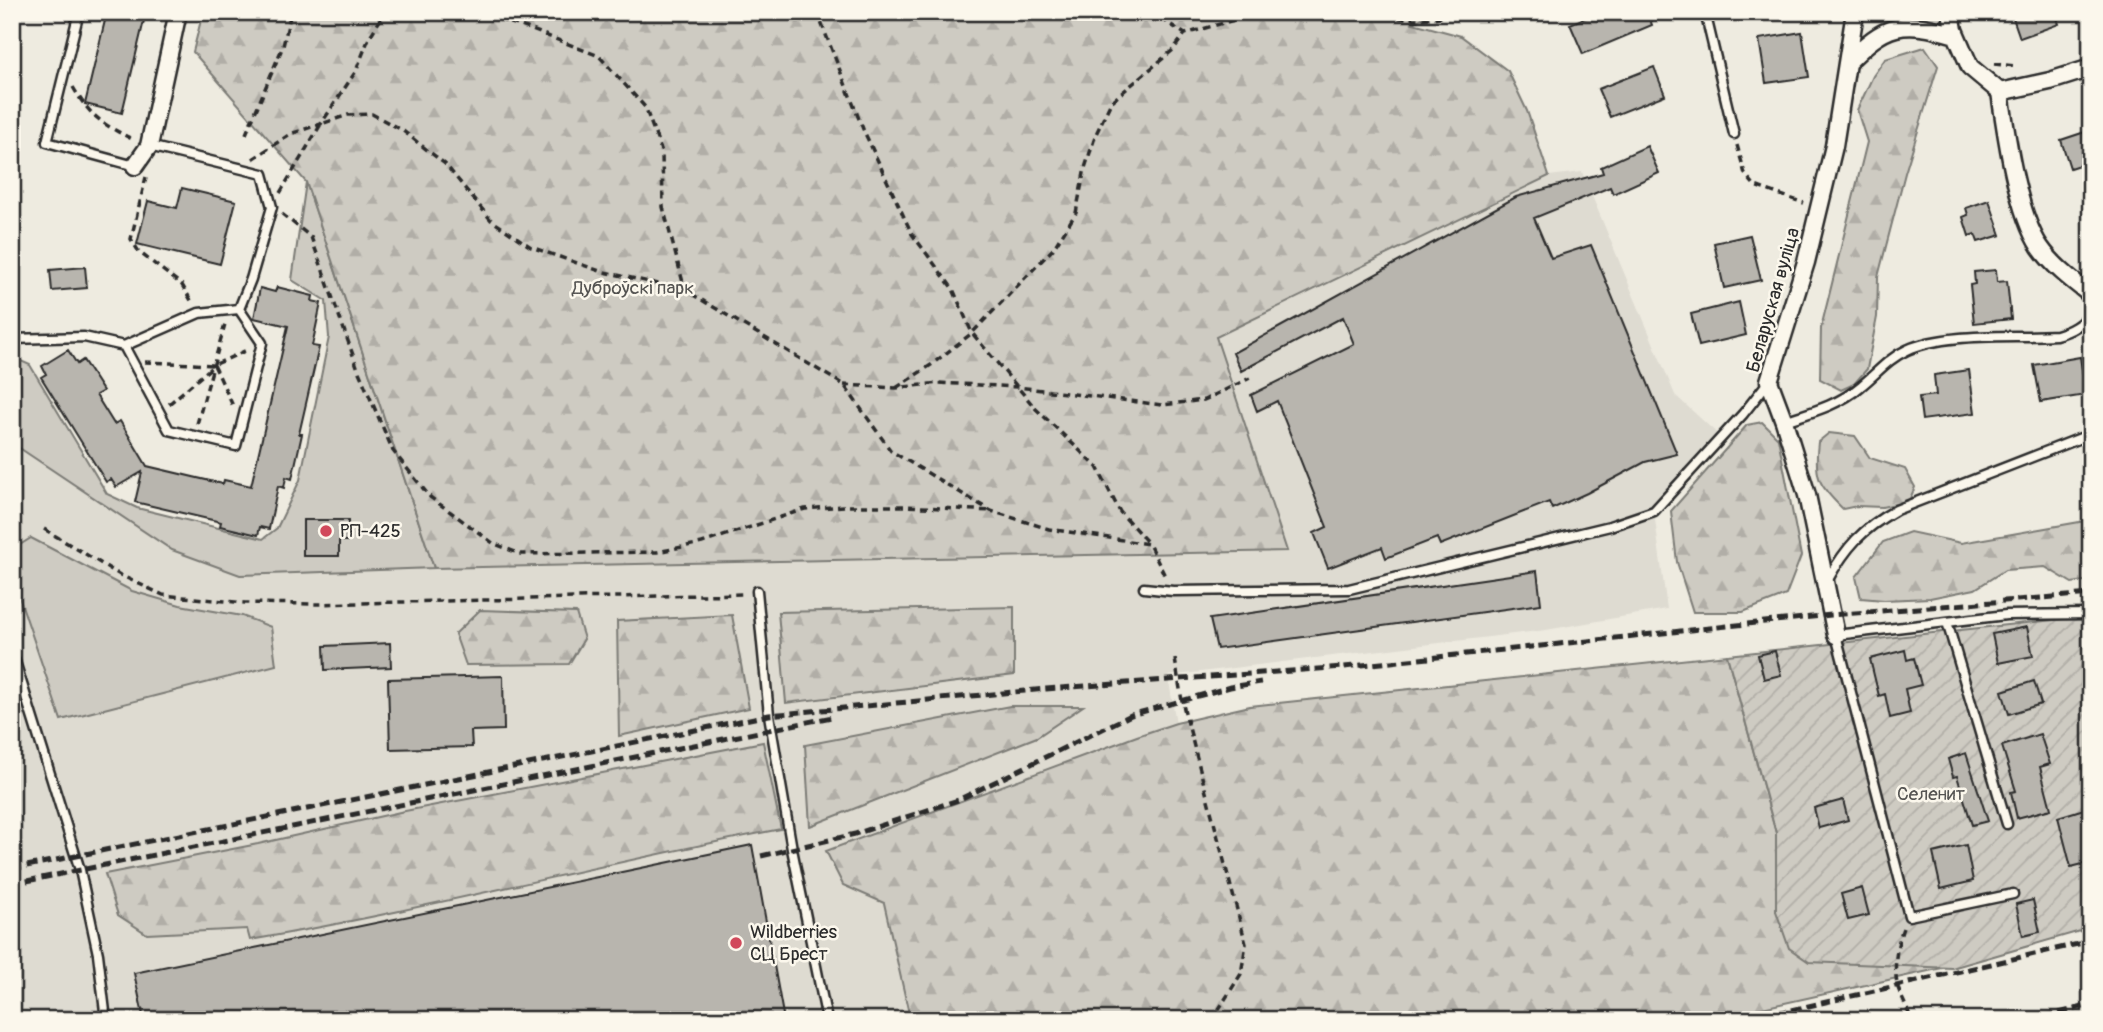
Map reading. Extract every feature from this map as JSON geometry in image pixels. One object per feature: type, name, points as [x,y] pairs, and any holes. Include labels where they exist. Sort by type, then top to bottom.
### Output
[{"type":"street","points":[[135,166],[145,146],[178,12]]},
{"type":"street","name":"Беларуская вуліца","points":[[1836,635],[1807,495],[1769,381],[1806,262],[1834,146],[1855,12]]},
{"type":"street","points":[[1951,12],[1956,35],[1970,67],[2000,92],[2021,201],[2029,226],[2041,248],[2058,267],[2091,295]]},
{"type":"street","points":[[1847,63],[1877,36],[1893,28],[1908,25],[1956,35]]},
{"type":"street","points":[[2000,92],[2050,81],[2091,68]]},
{"type":"lane","points":[[79,12],[47,142],[135,166]]},
{"type":"lane","points":[[1706,12],[1734,134]]},
{"type":"lane","points":[[145,146],[263,174],[272,207],[251,279],[239,309]]},
{"type":"lane","points":[[12,339],[84,337],[124,346],[199,313],[239,309]]},
{"type":"lane","points":[[124,346],[169,430],[236,446],[261,343],[239,309]]},
{"type":"lane","points":[[1784,421],[1842,400],[1891,359],[1907,350],[1941,341],[2056,335],[2079,326],[2091,313]]},
{"type":"lane","points":[[1144,588],[1173,592],[1349,589],[1610,526],[1654,512],[1736,422],[1769,381]]},
{"type":"lane","points":[[1825,584],[1853,541],[1872,523],[2091,434]]},
{"type":"lane","points":[[757,593],[769,715],[792,849],[827,1020]]},
{"type":"lane","points":[[2014,894],[1909,916],[1849,694],[1836,635],[2006,615],[2091,614]]},
{"type":"lane","points":[[1947,622],[2007,824]]},
{"type":"lane","points":[[12,652],[80,870],[97,954],[106,1020]]},
{"type":"path","points":[[246,134],[283,46],[291,12]]},
{"type":"path","points":[[385,12],[369,38],[356,71],[272,207],[311,237],[359,372],[393,451],[430,497],[493,543],[520,554],[657,552],[702,543],[805,509],[893,506],[991,511]]},
{"type":"path","points":[[476,12],[527,28],[599,56],[645,107],[662,153],[663,206],[685,289]]},
{"type":"path","points":[[817,12],[863,130],[912,234],[953,289],[972,332],[1037,409],[1097,467],[1120,512],[1149,544],[1173,592]]},
{"type":"path","points":[[1151,12],[1185,34]]},
{"type":"path","points":[[896,388],[931,365],[972,332],[1053,249],[1076,213],[1085,167],[1111,102],[1173,50],[1185,34],[1258,13],[1280,12]]},
{"type":"path","points":[[1363,12],[1407,20],[1448,16],[1456,12]]},
{"type":"path","points":[[65,69],[88,111],[111,128],[145,146],[148,170],[131,239],[139,252],[183,285],[199,313]]},
{"type":"path","points":[[240,168],[290,134],[348,115],[372,114],[402,130],[445,164],[491,220],[531,247],[600,271],[685,289],[844,385],[891,452],[991,511],[1048,529],[1149,544]]},
{"type":"path","points":[[1734,134],[1745,174],[1755,186],[1819,209]]},
{"type":"path","points":[[193,436],[228,312]]},
{"type":"path","points":[[160,412],[214,365],[261,343]]},
{"type":"path","points":[[132,362],[214,365]]},
{"type":"path","points":[[214,365],[242,424]]},
{"type":"path","points":[[844,385],[896,388],[939,383],[1018,387],[1162,405],[1204,400],[1250,379]]},
{"type":"path","points":[[44,529],[120,575],[163,595],[245,603],[316,604],[757,593]]},
{"type":"path","points":[[1175,659],[1182,701],[1247,944],[1241,974],[1212,1020]]},
{"type":"path","points":[[1909,916],[1898,942],[1895,966],[1898,987],[1911,1020]]},
{"type":"shaded area","points":[[1582,172],[1675,395],[1722,438],[1654,512],[1667,609],[1546,630],[1168,676],[1176,723],[827,850],[843,885],[884,903],[910,1017],[946,1016],[949,1020],[12,1020],[12,443],[172,550],[240,575],[434,568],[1287,550],[1216,337],[1549,176]]},
{"type":"green space","name":"Дуброўскі парк","points":[[203,12],[1434,12],[1413,23],[1461,36],[1508,71],[1527,111],[1549,176],[1216,337],[1287,551],[434,568],[306,182],[193,52]]},
{"type":"green space","points":[[1888,12],[1943,12],[1944,18],[1937,24],[1919,17]]},
{"type":"green space","points":[[1925,47],[1938,66],[1905,173],[1878,277],[1877,317],[1867,369],[1854,384],[1841,390],[1820,379],[1821,328],[1867,142],[1857,110],[1873,76],[1885,59]]},
{"type":"green space","points":[[306,182],[434,568],[240,575],[172,550],[12,443],[12,357],[30,365],[107,494],[137,508],[263,539],[277,528],[300,480],[329,337],[326,301],[292,280]]},
{"type":"green space","points":[[1762,422],[1778,438],[1801,556],[1786,595],[1743,612],[1693,612],[1677,562],[1671,511],[1747,425]]},
{"type":"green space","points":[[1829,433],[1855,436],[1870,458],[1905,469],[1915,487],[1909,501],[1882,507],[1857,506],[1843,509],[1823,486],[1818,472],[1818,442]]},
{"type":"green space","points":[[2091,520],[2091,580],[2072,583],[2045,567],[2005,570],[1975,589],[1930,598],[1861,598],[1856,577],[1883,542],[1910,532],[1961,543]]},
{"type":"green space","points":[[31,538],[132,591],[180,605],[242,616],[271,627],[276,665],[61,720],[13,579],[15,548]]},
{"type":"green space","points":[[1014,607],[1014,675],[786,703],[778,612]]},
{"type":"green space","points":[[480,610],[576,613],[584,639],[569,664],[466,665],[455,634]]},
{"type":"green space","points":[[732,615],[749,708],[619,736],[617,621]]},
{"type":"green space","name":"Селенит","points":[[2091,616],[2091,928],[1952,968],[1809,962],[1789,948],[1776,911],[1776,833],[1727,655]]},
{"type":"green space","points":[[1727,655],[1776,833],[1776,911],[1969,962],[1708,1020],[910,1018],[884,903],[843,885],[826,851],[1137,736],[1176,723],[1250,706]]},
{"type":"green space","points":[[1010,706],[1083,706],[1037,737],[810,826],[805,745]]},
{"type":"green space","points":[[763,742],[781,829],[317,928],[250,940],[247,929],[147,934],[118,915],[105,874],[258,844],[400,812]]},
{"type":"building","points":[[107,12],[146,12],[122,113],[85,104]]},
{"type":"building","points":[[1599,12],[1647,12],[1652,25],[1583,54],[1570,24]]},
{"type":"building","points":[[2011,12],[2055,12],[2059,24],[2020,38]]},
{"type":"building","points":[[1802,32],[1809,77],[1766,83],[1759,39]]},
{"type":"building","points":[[1654,67],[1665,95],[1610,117],[1598,89]]},
{"type":"building","points":[[2091,130],[2091,161],[2070,168],[2061,140]]},
{"type":"building","points":[[1647,146],[1659,173],[1613,194],[1610,187],[1534,218],[1551,258],[1591,245],[1677,454],[1645,462],[1552,509],[1549,502],[1440,545],[1437,538],[1386,558],[1382,547],[1328,568],[1314,533],[1327,527],[1277,401],[1257,411],[1251,395],[1354,344],[1343,317],[1241,371],[1233,353],[1516,197],[1603,173],[1601,167]]},
{"type":"building","points":[[182,188],[236,201],[220,264],[137,244],[148,201],[177,208]]},
{"type":"building","points":[[1989,200],[2001,235],[1978,242],[1975,234],[1969,236],[1963,217],[1968,215],[1966,208]]},
{"type":"building","points":[[1750,235],[1761,280],[1724,288],[1714,243]]},
{"type":"building","points":[[85,267],[87,288],[52,291],[50,270]]},
{"type":"building","points":[[1996,270],[1997,282],[2007,281],[2011,319],[1974,323],[1970,285],[1975,284],[1974,272]]},
{"type":"building","points":[[277,287],[313,296],[312,301],[321,303],[312,346],[319,347],[299,434],[302,434],[292,479],[286,477],[284,488],[278,486],[269,529],[260,527],[258,535],[220,526],[221,522],[135,502],[142,472],[116,487],[111,479],[106,482],[41,377],[46,374],[42,366],[68,350],[77,364],[83,360],[103,391],[96,395],[114,424],[120,421],[147,466],[223,484],[224,480],[251,486],[288,326],[254,318],[260,288],[275,292]]},
{"type":"building","points":[[1739,302],[1746,335],[1699,346],[1691,314]]},
{"type":"building","points":[[2080,357],[2086,395],[2041,402],[2034,365]]},
{"type":"building","points":[[1969,370],[1975,413],[1922,420],[1919,397],[1936,395],[1934,375]]},
{"type":"building","name":"РП-425","points":[[303,520],[348,520],[348,541],[339,541],[339,556],[303,556]]},
{"type":"building","points":[[1537,571],[1541,604],[1217,649],[1210,619]]},
{"type":"building","points":[[2027,627],[2033,656],[1998,663],[1992,634]]},
{"type":"building","points":[[390,643],[391,667],[325,670],[324,646]]},
{"type":"building","points":[[1905,650],[1907,660],[1914,658],[1921,685],[1905,689],[1910,713],[1890,718],[1885,694],[1879,696],[1870,659]]},
{"type":"building","points":[[1775,651],[1781,675],[1764,679],[1758,655]]},
{"type":"building","points":[[503,676],[504,730],[471,731],[472,747],[390,749],[388,679]]},
{"type":"building","points":[[2034,681],[2041,704],[2009,714],[2002,691]]},
{"type":"building","points":[[2040,734],[2050,764],[2040,767],[2051,809],[2017,818],[2011,792],[2016,791],[2002,746]]},
{"type":"building","points":[[1966,753],[1988,821],[1972,825],[1957,776],[1953,777],[1948,759]]},
{"type":"building","points":[[1843,800],[1848,820],[1819,828],[1814,808]]},
{"type":"building","points":[[2084,809],[2089,827],[2086,828],[2091,846],[2091,862],[2071,867],[2058,817]]},
{"type":"building","points":[[752,845],[784,1020],[144,1020],[134,973]]},
{"type":"building","points":[[1966,845],[1973,881],[1941,889],[1933,853]]},
{"type":"building","points":[[1862,888],[1869,915],[1848,920],[1841,894]]},
{"type":"building","points":[[2033,900],[2040,932],[2023,936],[2016,904]]},
{"type":"railway","points":[[12,869],[769,715],[1046,689],[1344,667],[1831,615],[2091,594]]},
{"type":"railway","points":[[761,856],[855,834],[958,800],[1131,715],[1230,687],[1261,682]]},
{"type":"railway","points":[[12,884],[832,717]]},
{"type":"railway","points":[[1748,1020],[2091,941]]},
{"type":"railway","points":[[2030,1020],[2091,1005]]},
{"type":"railway","points":[[2083,1020],[2091,1018]]},
{"type":"place","name":"РП-425","points":[[326,531]]},
{"type":"place","name":"Wildberries СЦ Брест","points":[[736,943]]}]
